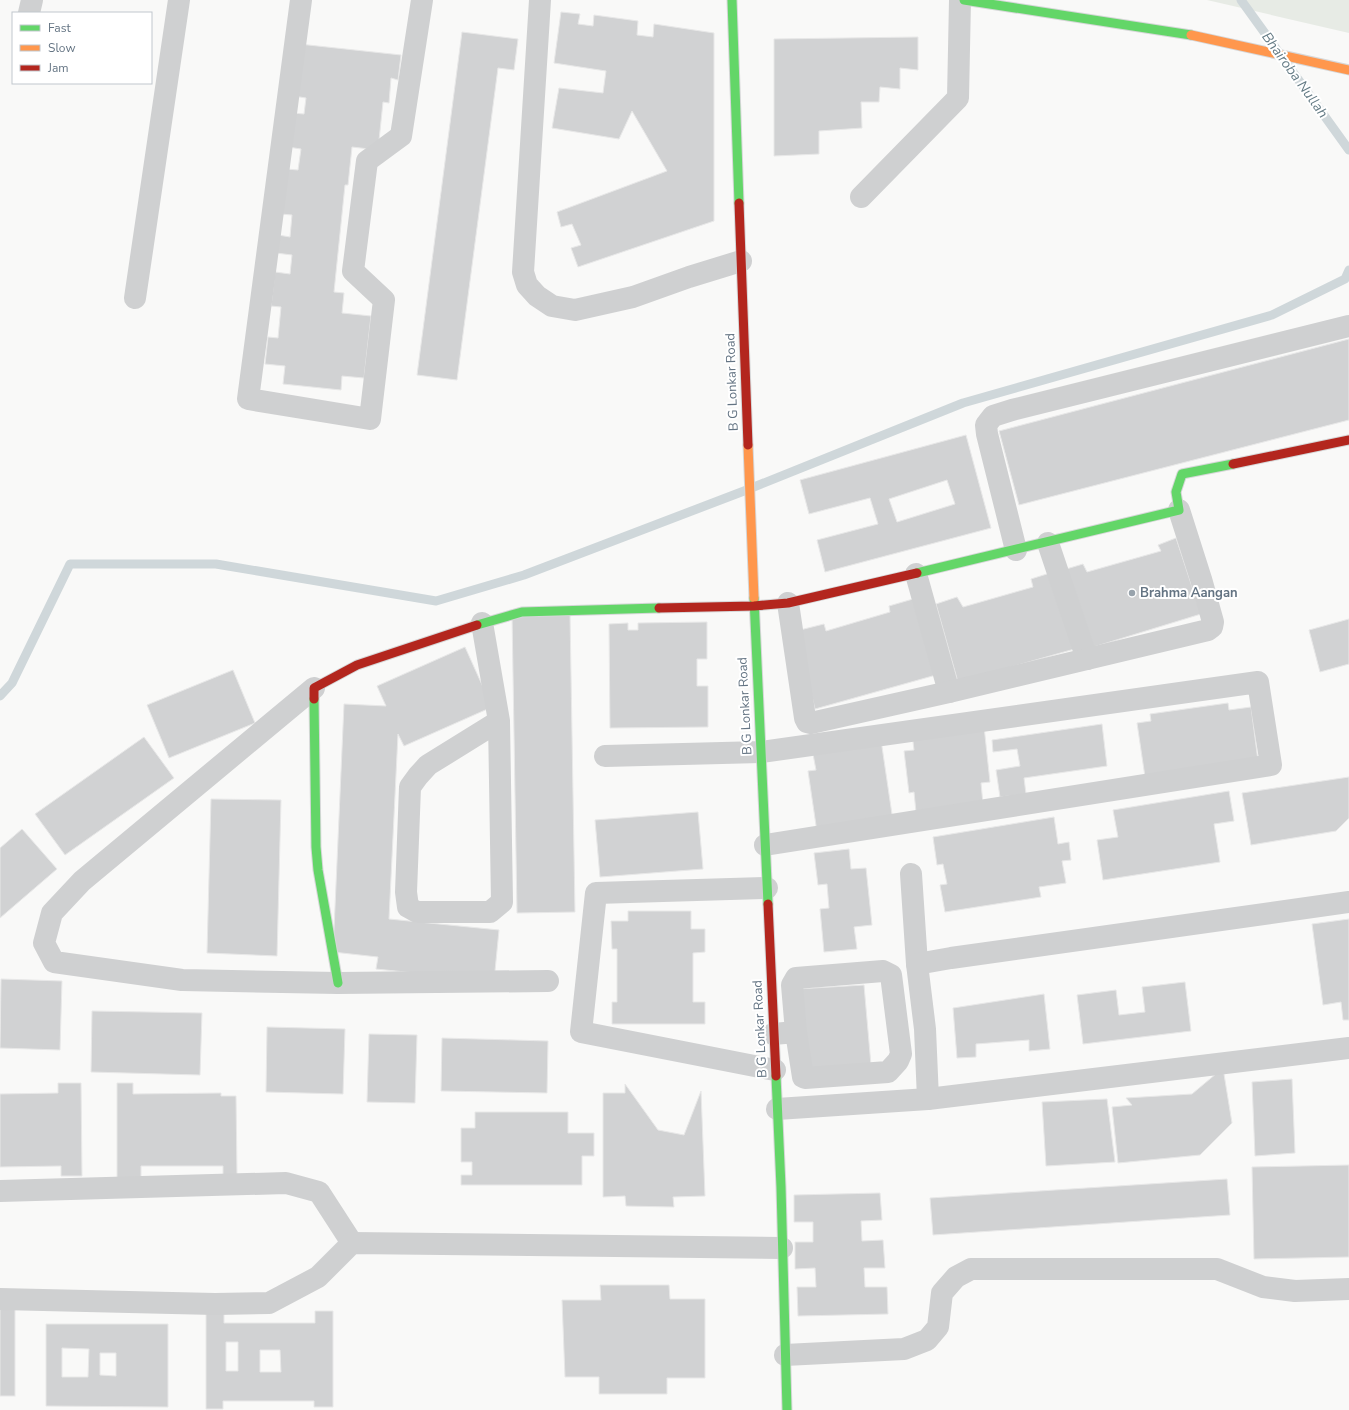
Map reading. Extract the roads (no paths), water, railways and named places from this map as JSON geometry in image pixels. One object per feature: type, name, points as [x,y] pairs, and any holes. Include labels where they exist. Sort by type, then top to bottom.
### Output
[{"type":"street","points":[[29,12],[32,0]]},
{"type":"street","points":[[135,298],[179,0]]},
{"type":"street","points":[[301,0],[248,399],[370,419],[384,300],[353,271],[367,161],[401,136],[422,0]]},
{"type":"street","points":[[540,0],[523,272],[527,285],[537,296],[552,306],[575,310],[633,298],[689,277],[741,261]]},
{"type":"street","name":"B G Lonkar Road","points":[[732,0],[750,511],[777,1109],[787,1410]]},
{"type":"street","points":[[861,197],[958,98],[960,0]]},
{"type":"street","points":[[964,0],[1184,33],[1349,70]]},
{"type":"street","points":[[1016,550],[987,434],[986,425],[992,416],[1349,326]]},
{"type":"street","points":[[788,603],[806,718],[807,722],[814,723],[1208,630],[1212,627],[1213,622],[1202,579],[1179,510],[1176,496],[1176,486],[1182,474],[1349,440]]},
{"type":"street","points":[[548,981],[338,983],[182,980],[54,962],[44,943],[52,913],[82,882],[314,688],[357,665],[482,623],[522,612],[754,606],[788,603],[916,574],[1179,510]]},
{"type":"street","points":[[1048,542],[1086,659]]},
{"type":"street","points":[[916,574],[949,692]]},
{"type":"street","points":[[482,623],[499,721],[502,902],[490,912],[417,912],[408,906],[406,892],[410,787],[428,765],[499,721]]},
{"type":"street","points":[[605,756],[761,752],[1258,682],[1271,765],[765,845]]},
{"type":"street","points":[[314,688],[316,847],[318,870],[338,983]]},
{"type":"street","points":[[911,874],[916,964],[925,1029],[928,1100]]},
{"type":"street","points":[[767,888],[596,893],[581,1032],[775,1070]]},
{"type":"street","points":[[916,964],[1349,902]]},
{"type":"street","points":[[883,971],[891,975],[901,1054],[898,1061],[888,1072],[803,1077],[796,1032],[792,985],[796,978],[883,971]]},
{"type":"street","points":[[898,1030],[925,1029]]},
{"type":"street","points":[[773,1034],[796,1032]]},
{"type":"street","points":[[777,1109],[928,1100],[1349,1048]]},
{"type":"street","points":[[0,1191],[286,1183],[319,1192],[352,1243]]},
{"type":"street","points":[[0,1299],[215,1304],[269,1303],[318,1277],[352,1243],[782,1248]]},
{"type":"street","points":[[785,1355],[904,1349],[927,1340],[938,1327],[942,1293],[956,1277],[971,1270],[1217,1269],[1239,1279],[1263,1287],[1294,1291],[1349,1289]]},
{"type":"waterway","name":"Bhairoba Nullah","points":[[1241,0],[1349,150]]},
{"type":"waterway","points":[[0,696],[12,683],[70,564],[216,564],[436,601],[524,575],[744,491],[963,403],[1272,315],[1345,279],[1349,270]]},
{"type":"place","name":"Brahma Aangan","points":[[1132,593]]}]
